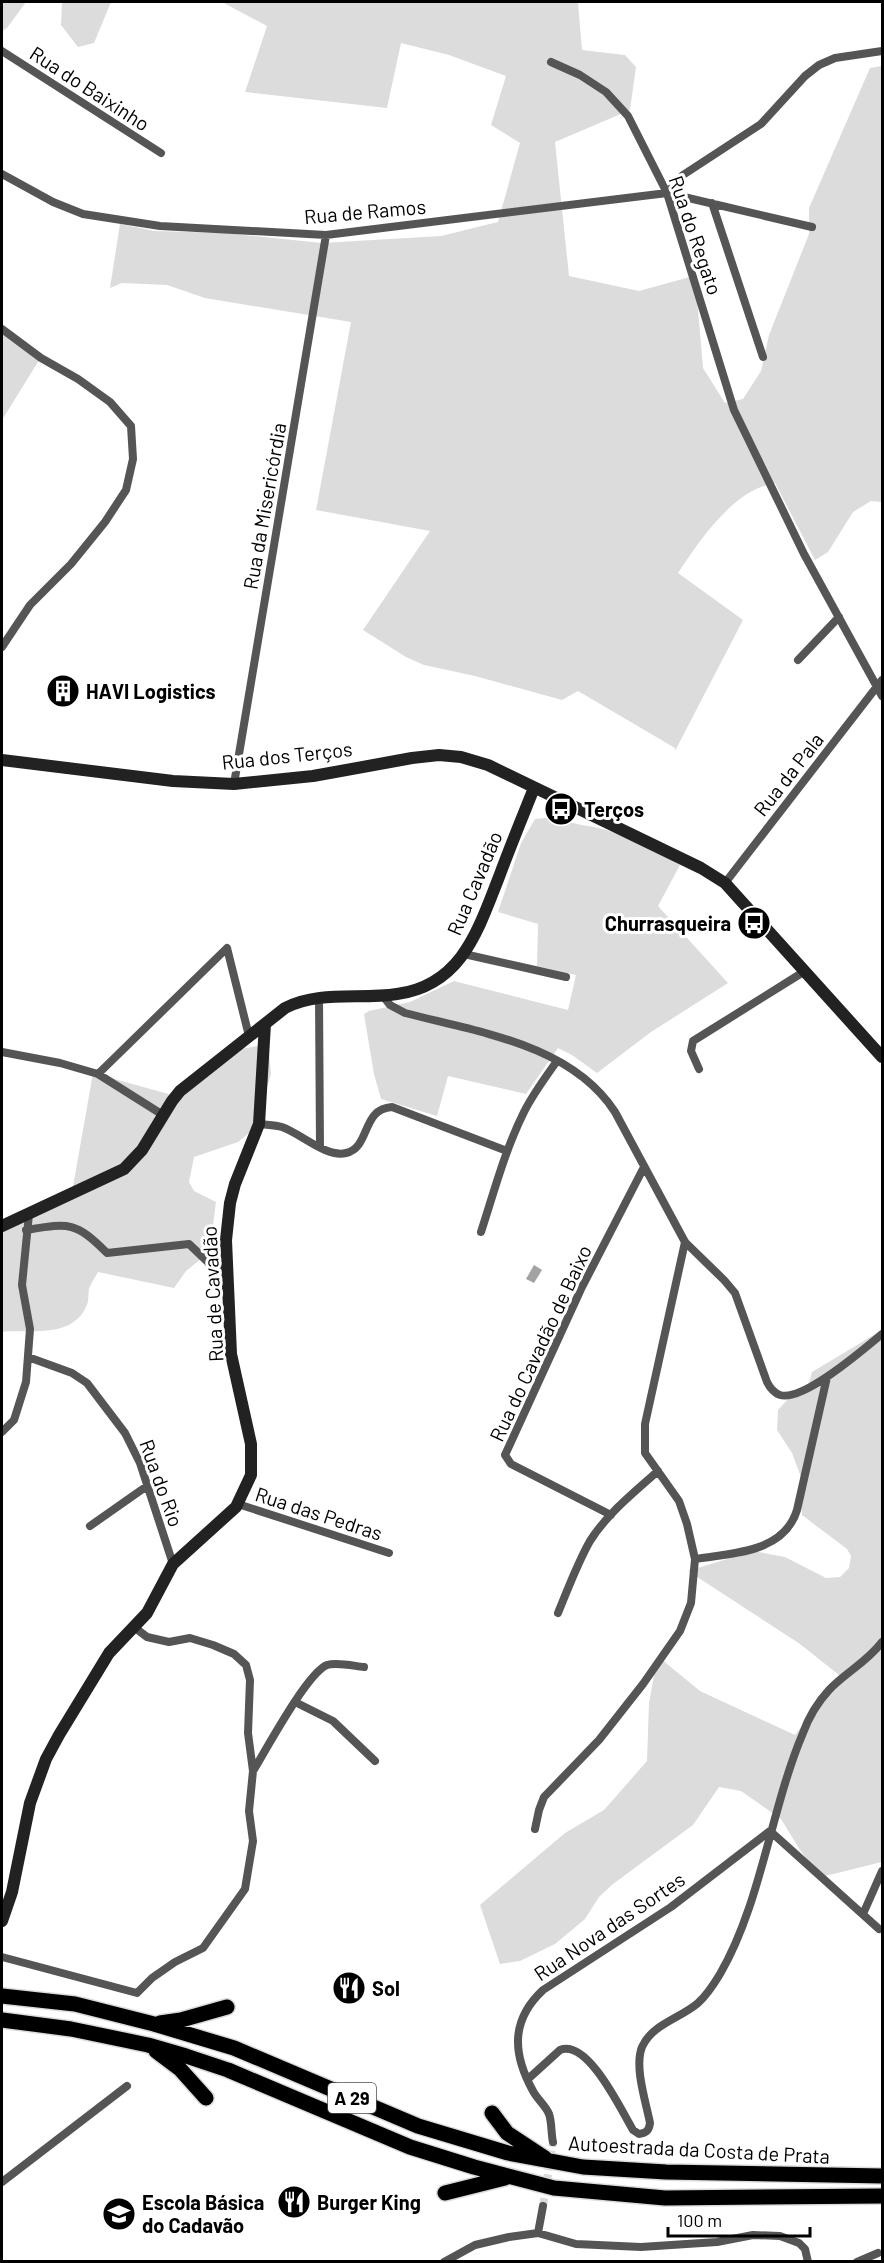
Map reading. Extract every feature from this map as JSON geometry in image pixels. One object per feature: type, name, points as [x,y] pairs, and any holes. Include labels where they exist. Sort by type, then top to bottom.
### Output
[{"type":"highway","name":"Autoestrada da Costa de Prata","points":[[2,1996],[75,2004],[234,2048],[418,2126],[508,2153],[553,2163],[666,2172],[882,2176]]},
{"type":"highway","points":[[154,2024],[181,2020],[227,2007]]},
{"type":"highway","name":"Autoestrada da Costa de Prata","points":[[2,2020],[72,2029],[148,2045],[228,2070],[410,2147],[554,2188],[665,2198],[882,2196]]},
{"type":"highway","points":[[148,2045],[180,2069],[206,2098]]},
{"type":"highway","points":[[492,2113],[507,2133],[553,2163]]},
{"type":"highway","points":[[444,2193],[477,2183],[509,2177]]},
{"type":"street","name":"Rua do Baixinho","points":[[2,51],[161,153]]},
{"type":"street","points":[[668,193],[683,175],[761,124],[805,76],[819,65],[835,58],[882,51]]},
{"type":"street","name":"Rua do Regato","points":[[551,62],[580,75],[606,92],[628,116],[668,193],[734,410],[804,554],[839,617],[880,683],[882,696]]},
{"type":"street","name":"Rua de Ramos","points":[[2,174],[53,202],[83,214],[160,226],[326,235],[668,193],[812,227]]},
{"type":"street","points":[[712,203],[763,357]]},
{"type":"street","name":"Rua da Misericórdia","points":[[234,784],[326,235]]},
{"type":"street","points":[[2,329],[41,358],[110,402],[131,426],[133,459],[126,490],[105,522],[71,564],[30,605],[2,647]]},
{"type":"street","points":[[798,660],[839,617]]},
{"type":"street","name":"Rua da Pala","points":[[724,883],[880,683]]},
{"type":"street","name":"Rua dos Terços","points":[[2,760],[173,781],[234,784],[313,776],[439,755],[461,756],[488,765],[701,868],[724,883],[882,1057]]},
{"type":"street","name":"Rua Cavadão","points":[[2,1226],[123,1169],[142,1150],[180,1091],[275,1014],[297,1002],[320,997],[383,996],[408,993],[430,984],[445,974],[464,954],[484,915],[534,788]]},
{"type":"street","points":[[98,1074],[227,948],[249,1036]]},
{"type":"street","points":[[464,954],[566,977]]},
{"type":"street","points":[[699,1069],[691,1051],[693,1041],[805,971]]},
{"type":"street","points":[[383,996],[390,1005],[405,1012],[512,1041],[557,1061],[589,1081],[603,1094],[685,1242],[735,1293],[767,1382],[779,1395],[797,1394],[827,1377],[882,1334]]},
{"type":"street","points":[[320,997],[320,1147]]},
{"type":"street","name":"Rua de Cavadão","points":[[2,1921],[12,1892],[30,1803],[46,1759],[101,1665],[118,1643],[147,1613],[173,1564],[227,1517],[238,1504],[250,1475],[251,1444],[231,1354],[226,1232],[235,1184],[259,1124],[265,1024]]},
{"type":"street","points":[[2,1052],[60,1063],[98,1074],[163,1115]]},
{"type":"street","points":[[480,1232],[507,1151],[524,1112],[557,1061]]},
{"type":"street","points":[[259,1124],[284,1128],[320,1147],[336,1153],[347,1153],[360,1142],[374,1113],[379,1109],[392,1107],[507,1151]]},
{"type":"street","name":"Rua do Cavadão de Baixo","points":[[611,1515],[511,1464],[505,1455],[581,1289],[644,1167]]},
{"type":"street","points":[[2,1432],[14,1420],[26,1382],[30,1329],[22,1285],[29,1214]]},
{"type":"street","points":[[26,1230],[56,1225],[74,1226],[107,1252],[189,1244],[211,1264],[227,1269]]},
{"type":"street","points":[[535,1829],[539,1810],[549,1791],[599,1740],[643,1684],[680,1631],[691,1603],[695,1559],[679,1501],[645,1453],[645,1424],[685,1242]]},
{"type":"street","name":"Rua do Rio","points":[[28,1357],[72,1373],[87,1383],[125,1433],[147,1486],[173,1564]]},
{"type":"street","points":[[695,1559],[765,1545],[777,1539],[787,1530],[797,1510],[827,1377]]},
{"type":"street","points":[[558,1613],[591,1540],[611,1515],[658,1471]]},
{"type":"street","points":[[90,1526],[147,1486]]},
{"type":"street","name":"Rua das Pedras","points":[[238,1504],[389,1553]]},
{"type":"street","points":[[2,1957],[137,1993],[152,1978],[175,1962],[203,1948],[245,1890],[253,1840],[249,1811],[253,1772],[248,1733],[250,1680],[246,1665],[234,1654],[213,1645],[190,1638],[169,1642],[147,1637],[134,1627]]},
{"type":"street","points":[[528,2079],[560,2050],[566,2047],[573,2049],[595,2066],[633,2130],[639,2134],[650,2129],[651,2123],[640,2066],[641,2049],[645,2041],[657,2029],[698,2003],[722,1972],[748,1908],[770,1831],[803,1733],[829,1690],[874,1654],[882,1642]]},
{"type":"street","points":[[253,1772],[299,1694],[327,1666],[364,1668]]},
{"type":"street","points":[[295,1702],[333,1721],[375,1761]]},
{"type":"street","points":[[770,1831],[879,1929]]},
{"type":"street","name":"Rua Nova das Sortes","points":[[553,2142],[549,2114],[532,2090],[522,2062],[518,2027],[530,2002],[543,1990],[670,1907],[770,1831]]},
{"type":"street","points":[[863,1914],[882,1871]]},
{"type":"street","points":[[2,2182],[126,2086]]},
{"type":"street","points":[[538,2233],[543,2206]]},
{"type":"street","points":[[444,2262],[475,2245],[538,2233],[576,2244],[641,2247],[717,2242],[753,2235],[780,2236],[799,2243],[805,2250],[808,2262]]},
{"type":"street","points":[[857,2262],[878,2253]]},
{"type":"shaded area","points":[[2,2],[26,2],[7,28],[2,31]]},
{"type":"shaded area","points":[[62,2],[111,2],[94,43],[78,47],[61,25]]},
{"type":"shaded area","points":[[222,2],[578,2],[582,50],[625,55],[636,67],[630,110],[555,142],[569,276],[639,291],[697,275],[703,368],[725,403],[743,399],[761,371],[769,335],[809,234],[809,208],[870,68],[882,66],[882,502],[871,501],[853,512],[828,552],[815,560],[775,483],[745,495],[707,532],[678,573],[743,620],[675,751],[675,748],[578,691],[562,700],[475,676],[424,665],[406,657],[363,630],[430,531],[316,510],[351,322],[205,298],[167,285],[122,283],[110,288],[120,224],[155,231],[224,233],[322,243],[441,236],[498,222],[520,143],[491,125],[506,76],[449,55],[401,43],[387,108],[245,92],[267,26]]},
{"type":"shaded area","points":[[2,331],[41,357],[2,420]]},
{"type":"shaded area","points":[[555,817],[626,837],[654,849],[680,865],[658,906],[728,983],[651,1032],[597,1073],[558,1048],[526,1094],[448,1076],[437,1116],[381,1099],[374,1074],[364,1014],[369,1011],[410,1002],[454,981],[568,1010],[576,975],[537,966],[538,924],[498,912],[521,843],[535,819]]},
{"type":"shaded area","points":[[258,1046],[269,1052],[271,1074],[255,1128],[238,1142],[194,1157],[189,1182],[194,1191],[216,1202],[210,1247],[202,1258],[186,1271],[174,1288],[98,1272],[89,1289],[86,1307],[70,1324],[49,1330],[2,1332],[2,1223],[71,1198],[93,1073],[172,1095],[241,1049]]},
{"type":"shaded area","points":[[534,1265],[542,1270],[534,1283],[526,1279]]},
{"type":"shaded area","points":[[882,1330],[882,1862],[821,1877],[800,1850],[781,1819],[741,1791],[719,1787],[693,1825],[613,1884],[599,1897],[585,1919],[555,1944],[520,1961],[500,1964],[480,1905],[565,1833],[604,1810],[647,1761],[649,1703],[657,1659],[661,1659],[700,1691],[795,1735],[839,1675],[800,1644],[688,1571],[753,1551],[785,1557],[826,1578],[840,1577],[849,1568],[851,1556],[847,1549],[802,1515],[801,1477],[792,1453],[777,1430],[778,1410],[788,1399],[807,1391],[812,1372]]},
{"type":"tunnel","points":[[543,2206],[553,2142]]},
{"type":"place","name":"HAVI Logistics","points":[[63,691]]},
{"type":"place","name":"Terços","points":[[561,809]]},
{"type":"place","name":"Churrasqueira","points":[[754,923]]},
{"type":"place","name":"Sol","points":[[349,1988]]},
{"type":"place","name":"Burger King","points":[[294,2202]]},
{"type":"place","name":"Escola Básica do Cadavão","points":[[119,2214]]}]
